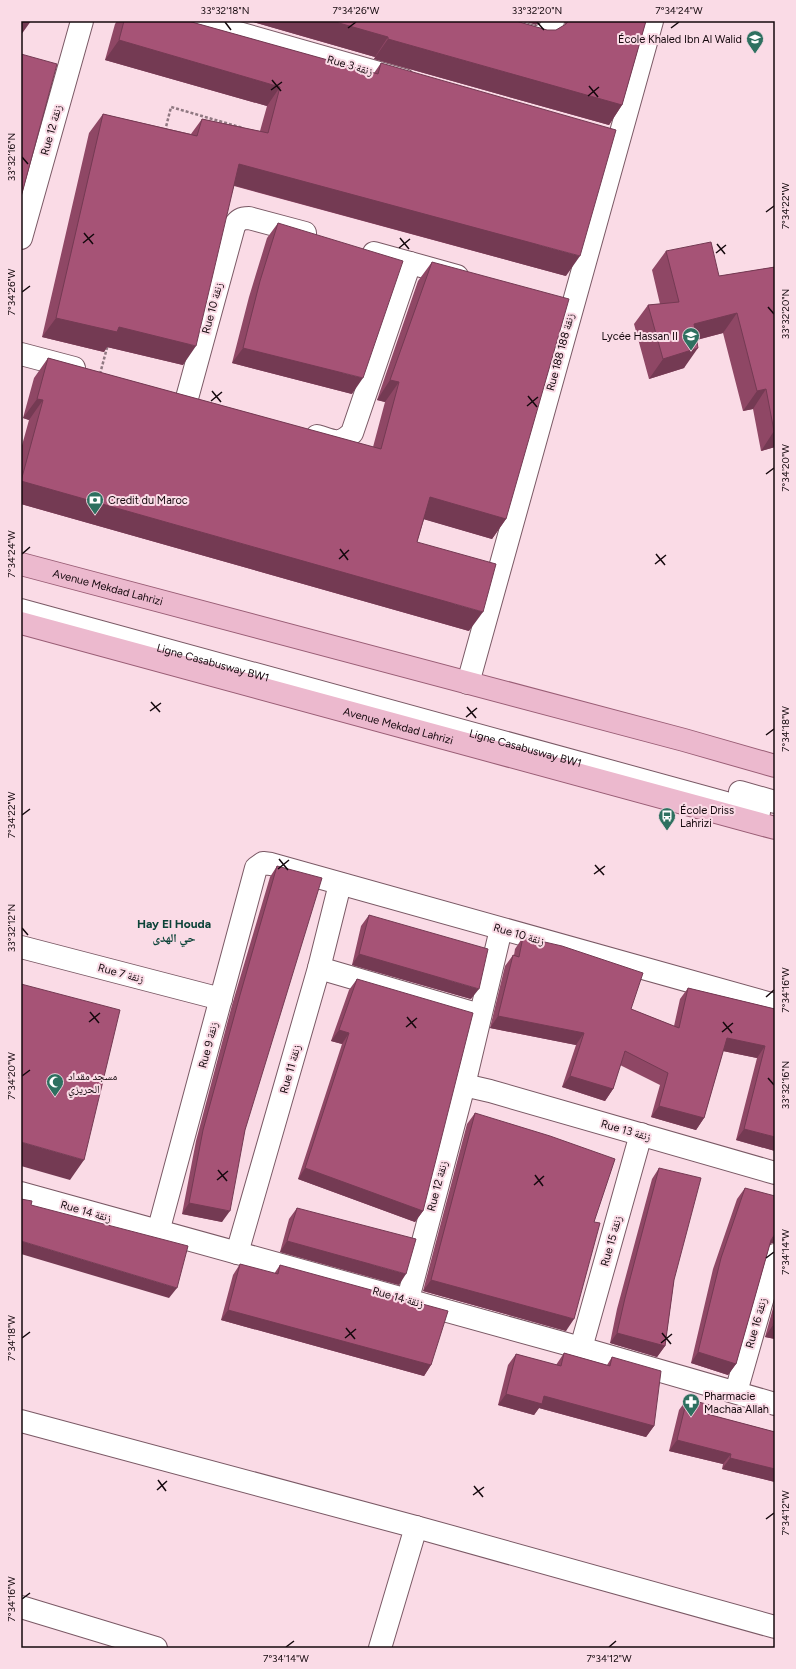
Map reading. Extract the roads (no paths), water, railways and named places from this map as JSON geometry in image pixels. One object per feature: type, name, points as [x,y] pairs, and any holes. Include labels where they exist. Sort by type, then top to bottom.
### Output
[{"type":"main road","name":"Avenue Mekdad Lahrizi","points":[[21,564],[677,738],[775,766]]},
{"type":"main road","name":"Avenue Mekdad Lahrizi","points":[[21,623],[775,828]]},
{"type":"street","name":"Rue 12 زنقة","points":[[21,238],[82,21]]},
{"type":"street","name":"Rue 3 زنقة","points":[[196,21],[426,86]]},
{"type":"street","points":[[480,21],[537,38],[545,35],[552,28],[553,21]]},
{"type":"street","name":"Rue 188 زنقة 188","points":[[468,683],[572,309],[611,138],[652,21]]},
{"type":"street","points":[[44,68],[66,76]]},
{"type":"street","name":"Rue 10 زنقة","points":[[187,398],[234,226],[240,219],[249,218],[326,239]]},
{"type":"street","points":[[356,248],[476,282]]},
{"type":"street","points":[[299,431],[337,442],[344,440],[352,433],[410,263]]},
{"type":"street","points":[[550,303],[572,309]]},
{"type":"street","points":[[21,354],[100,375]]},
{"type":"street","points":[[165,392],[209,404]]},
{"type":"street","name":"Ligne Casabusway BW1","points":[[21,600],[80,617],[364,688],[775,802]]},
{"type":"street","name":"Ligne Casabusway BW1","points":[[21,610],[775,817]]},
{"type":"street","name":"Rue 10 زنقة","points":[[263,863],[775,1006]]},
{"type":"street","name":"Rue 9 زنقة","points":[[158,1232],[256,868],[263,863]]},
{"type":"street","name":"Rue 11 زنقة","points":[[237,1253],[319,968],[340,884]]},
{"type":"street","name":"Rue 12 زنقة","points":[[408,1299],[470,1087],[480,1014],[501,929]]},
{"type":"street","name":"Rue 7 زنقة","points":[[21,947],[221,999]]},
{"type":"street","points":[[319,968],[480,1014]]},
{"type":"street","name":"Rue 13 زنقة","points":[[470,1087],[775,1173]]},
{"type":"street","name":"Rue 15 زنقة","points":[[581,1348],[641,1134]]},
{"type":"street","name":"Rue 14 زنقة","points":[[21,1193],[158,1232],[408,1299],[775,1404]]},
{"type":"street","name":"Rue 16 زنقة","points":[[736,1392],[775,1255]]},
{"type":"street","points":[[21,1421],[416,1527],[775,1627]]},
{"type":"street","points":[[380,1648],[416,1527]]},
{"type":"street","points":[[21,1607],[156,1648]]},
{"type":"place","name":"École Khaled Ibn Al Walid","points":[[755,54]]},
{"type":"place","name":"Lycée Hassan II","points":[[691,351]]},
{"type":"place","name":"Credit du Maroc","points":[[95,515]]},
{"type":"place","name":"École Driss Lahrizi","points":[[667,831]]},
{"type":"place","name":"مسجد مقداد الحريزي","points":[[55,1097]]},
{"type":"place","name":"Pharmacie Machaa Allah","points":[[691,1417]]},
{"type":"district","name":"Hay El Houda حي الهدى","points":[[174,931]]}]
